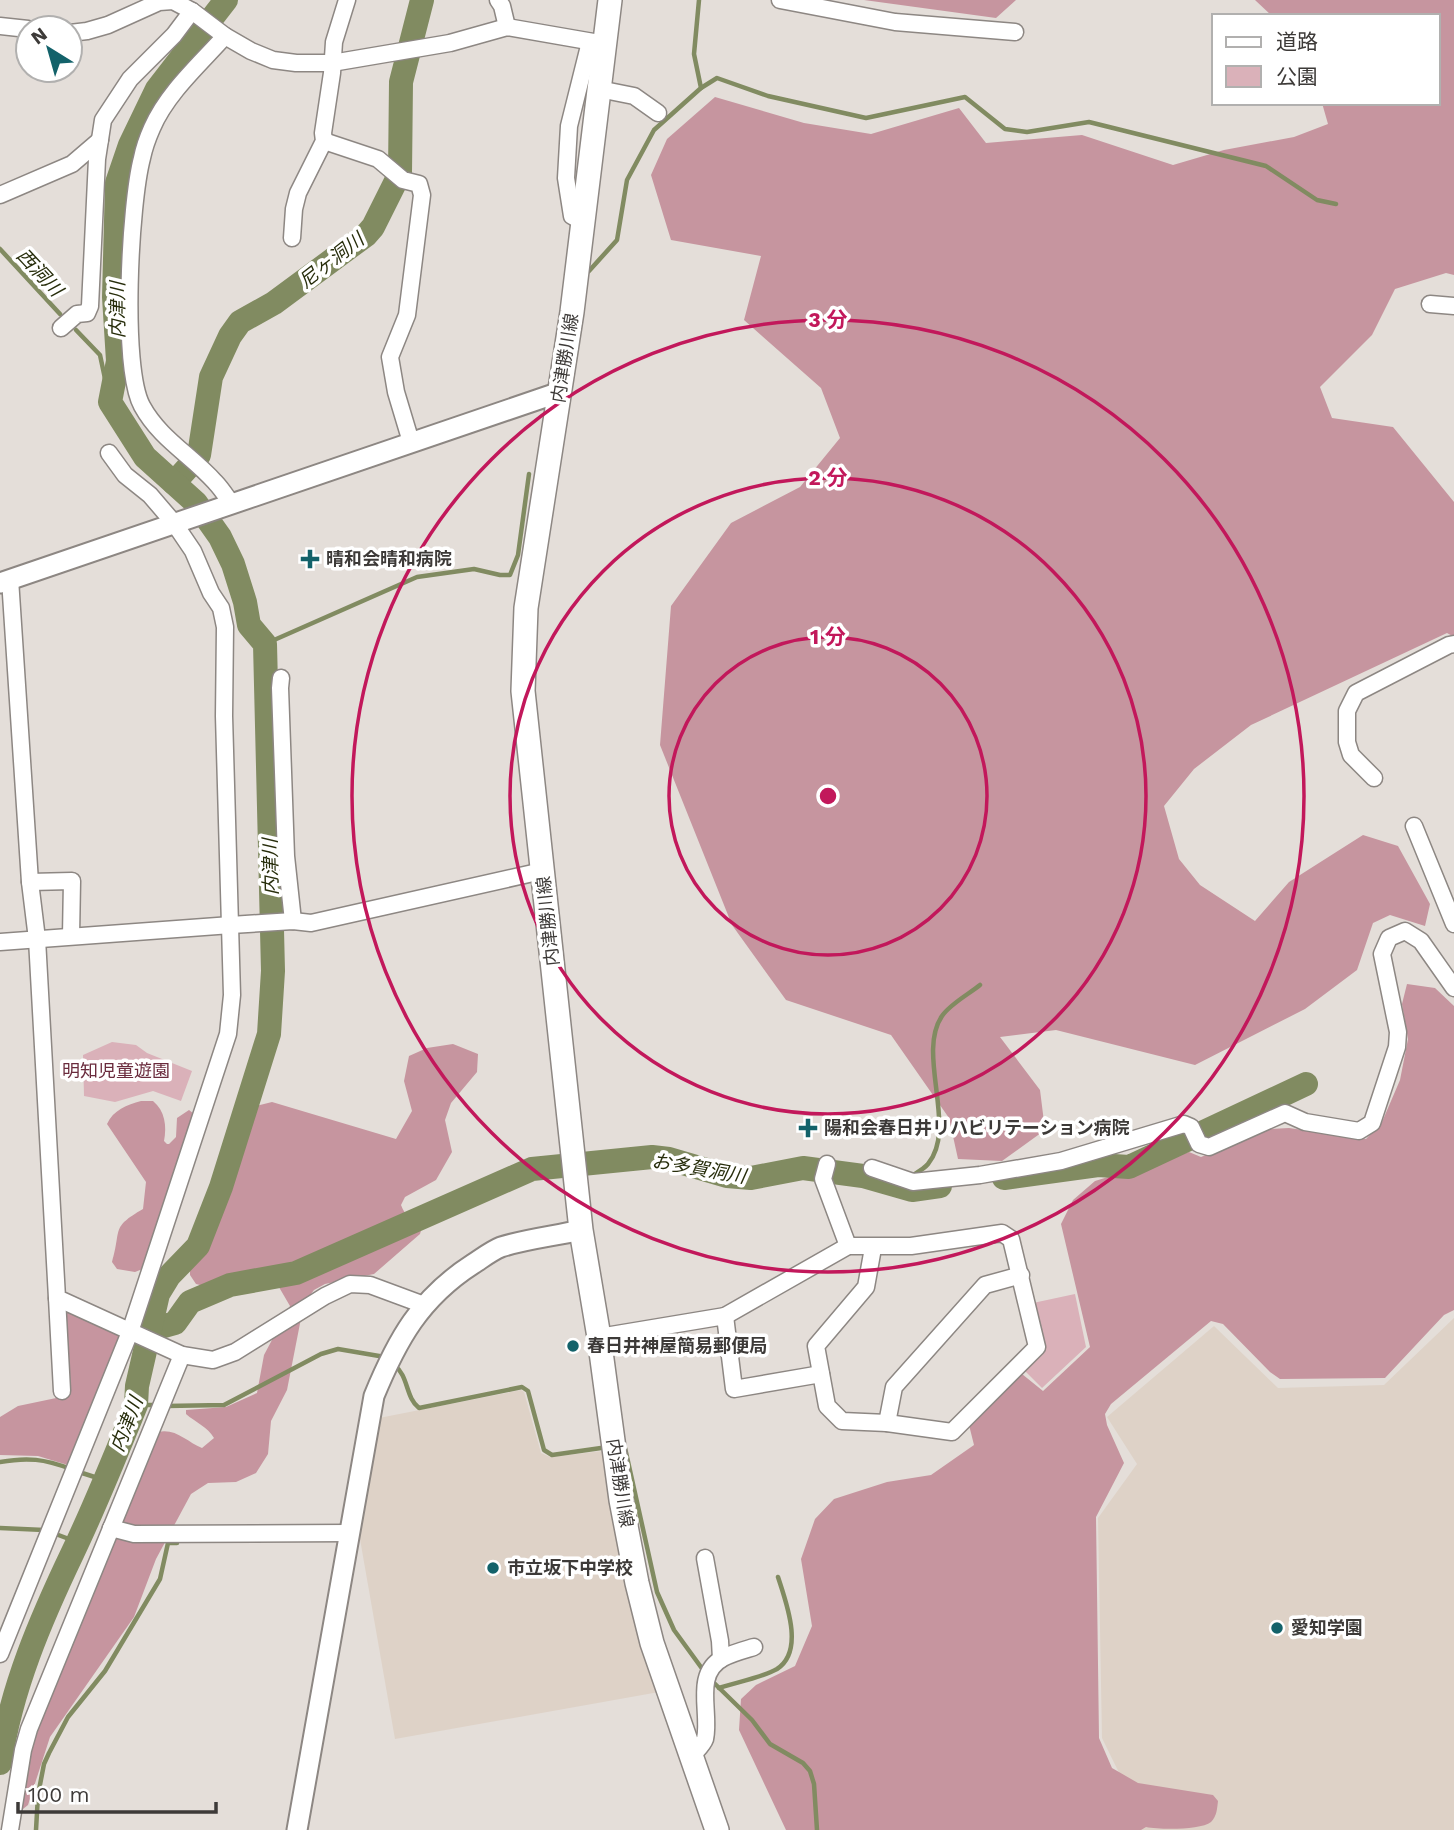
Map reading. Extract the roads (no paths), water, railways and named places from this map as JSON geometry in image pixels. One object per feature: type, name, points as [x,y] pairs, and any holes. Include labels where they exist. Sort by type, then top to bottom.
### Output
[{"type":"main road","name":"内津勝川線","points":[[610,0],[598,43],[599,89],[583,222],[529,583],[523,649],[523,691],[581,1230],[621,1500],[652,1643],[717,1830]]},
{"type":"street","points":[[292,238],[298,193],[324,141],[334,42],[347,0]]},
{"type":"street","points":[[498,0],[507,27]]},
{"type":"street","points":[[780,0],[895,22],[1016,32]]},
{"type":"street","points":[[84,32],[108,25],[159,2],[173,1],[251,51],[273,60],[296,63],[332,63],[450,43],[507,27],[598,43],[569,126],[566,178],[572,216],[583,222]]},
{"type":"street","points":[[61,328],[77,314],[87,313],[90,306],[97,159],[103,120],[130,79],[174,35],[192,11]]},
{"type":"street","points":[[225,36],[167,101],[153,126],[141,159],[134,216],[130,328],[134,384],[140,403],[164,437],[214,481],[231,503]]},
{"type":"street","points":[[599,89],[634,96],[658,113]]},
{"type":"street","points":[[0,195],[72,164],[100,140]]},
{"type":"street","points":[[324,141],[379,159],[403,180],[419,184],[422,195],[407,315],[390,357],[396,392],[411,442]]},
{"type":"street","points":[[1430,304],[1454,306]]},
{"type":"street","points":[[62,1391],[37,939],[5,581],[559,392]]},
{"type":"street","points":[[0,1654],[130,1332],[228,1034],[232,995],[225,627],[222,608],[211,593],[193,551],[174,523],[150,495],[125,475],[109,453]]},
{"type":"street","points":[[1374,778],[1351,755],[1347,742],[1347,710],[1356,693],[1454,644]]},
{"type":"street","points":[[281,678],[279,688],[286,856],[293,921]]},
{"type":"street","points":[[1414,826],[1447,884],[1454,924]]},
{"type":"street","points":[[0,942],[293,921],[311,923],[542,871]]},
{"type":"street","points":[[30,882],[72,881],[71,936]]},
{"type":"street","points":[[872,1168],[914,1182],[980,1175],[1061,1161],[1184,1124],[1191,1127],[1199,1144],[1209,1147],[1285,1113],[1304,1122],[1359,1131],[1372,1123],[1397,1047],[1398,1032],[1382,954],[1389,938],[1405,931],[1421,941],[1454,988]]},
{"type":"street","points":[[827,1164],[823,1179],[848,1246]]},
{"type":"street","points":[[297,1830],[374,1396],[387,1363],[407,1325],[434,1292],[499,1248],[581,1230]]},
{"type":"street","points":[[598,1337],[725,1316],[848,1246],[911,1246],[1002,1233],[1012,1239],[1037,1347],[952,1432],[887,1423],[842,1421],[827,1406],[816,1346],[866,1287],[873,1248]]},
{"type":"street","points":[[887,1423],[894,1387],[985,1285],[1021,1275]]},
{"type":"street","points":[[57,1298],[182,1355],[213,1360],[234,1352],[325,1296],[350,1284],[370,1285],[424,1305]]},
{"type":"street","points":[[725,1316],[734,1389],[821,1374]]},
{"type":"street","points":[[9,1830],[29,1729],[182,1355]]},
{"type":"street","points":[[111,1528],[134,1534],[349,1533]]},
{"type":"street","points":[[705,1559],[721,1659]]},
{"type":"street","points":[[692,1756],[704,1742],[707,1720],[704,1688],[709,1674],[721,1659],[754,1647]]},
{"type":"waterway","name":"内津川","points":[[0,1763],[19,1681],[136,1405],[137,1386],[158,1294],[169,1276],[198,1246],[221,1187],[269,1034],[273,971],[265,644],[249,625],[233,564],[220,537],[196,503],[145,457],[110,402],[118,361],[114,297],[117,183],[130,145],[157,89],[226,0]]},
{"type":"waterway","name":"尼ヶ洞川","points":[[174,483],[199,455],[211,377],[230,336],[240,322],[274,303],[373,227],[400,173],[401,82],[422,0]]},
{"type":"waterway","points":[[589,271],[617,240],[627,180],[654,130],[701,88],[694,54],[699,0]]},
{"type":"waterway","points":[[701,88],[717,78],[768,96],[866,118],[965,97],[1005,129],[1027,132],[1089,122],[1266,166],[1317,200],[1336,204]]},
{"type":"waterway","name":"西洞川","points":[[0,249],[60,314]]},
{"type":"waterway","name":"西洞川","points":[[76,330],[100,355],[110,402]]},
{"type":"waterway","points":[[265,644],[417,577],[474,569],[510,575],[518,555],[529,474]]},
{"type":"waterway","points":[[910,1177],[928,1164],[936,1149],[939,1111],[934,1070],[935,1032],[945,1012],[980,985]]},
{"type":"waterway","name":"お多賀洞川","points":[[1004,1178],[1098,1165],[1129,1167],[1306,1084]]},
{"type":"waterway","name":"お多賀洞川","points":[[150,1330],[175,1323],[190,1302],[230,1285],[296,1273],[532,1169],[652,1157],[669,1159],[727,1176],[751,1178],[803,1168],[863,1176],[912,1190],[940,1186]]},
{"type":"waterway","points":[[166,1406],[224,1405],[321,1354],[338,1349],[385,1357]]},
{"type":"waterway","points":[[394,1365],[419,1408],[522,1387],[528,1391],[544,1450],[552,1455],[608,1447]]},
{"type":"waterway","points":[[136,1405],[158,1405]]},
{"type":"waterway","points":[[625,1448],[657,1592],[674,1630],[706,1674]]},
{"type":"waterway","points":[[0,1462],[36,1460],[71,1469]]},
{"type":"waterway","points":[[79,1472],[104,1480]]},
{"type":"waterway","points":[[0,1528],[44,1530]]},
{"type":"waterway","points":[[53,1533],[77,1542]]},
{"type":"waterway","points":[[36,1830],[38,1795],[49,1753],[68,1717],[105,1671],[160,1579],[168,1543],[177,1543],[177,1536]]},
{"type":"waterway","points":[[719,1688],[771,1672],[785,1661],[790,1651],[791,1626],[778,1577]]},
{"type":"waterway","points":[[711,1680],[752,1720],[770,1744],[803,1763],[810,1771],[814,1784],[817,1830]]},
{"type":"place","name":"晴和会晴和病院","points":[[310,559]]},
{"type":"place","name":"陽和会春日井リハビリテーション病院","points":[[808,1128]]},
{"type":"place","name":"春日井神屋簡易郵便局","points":[[573,1346]]},
{"type":"place","name":"市立坂下中学校","points":[[493,1568]]},
{"type":"place","name":"愛知学園","points":[[1277,1628]]},
{"type":"park label","name":"明知児童遊園","points":[[116,1071]]}]
